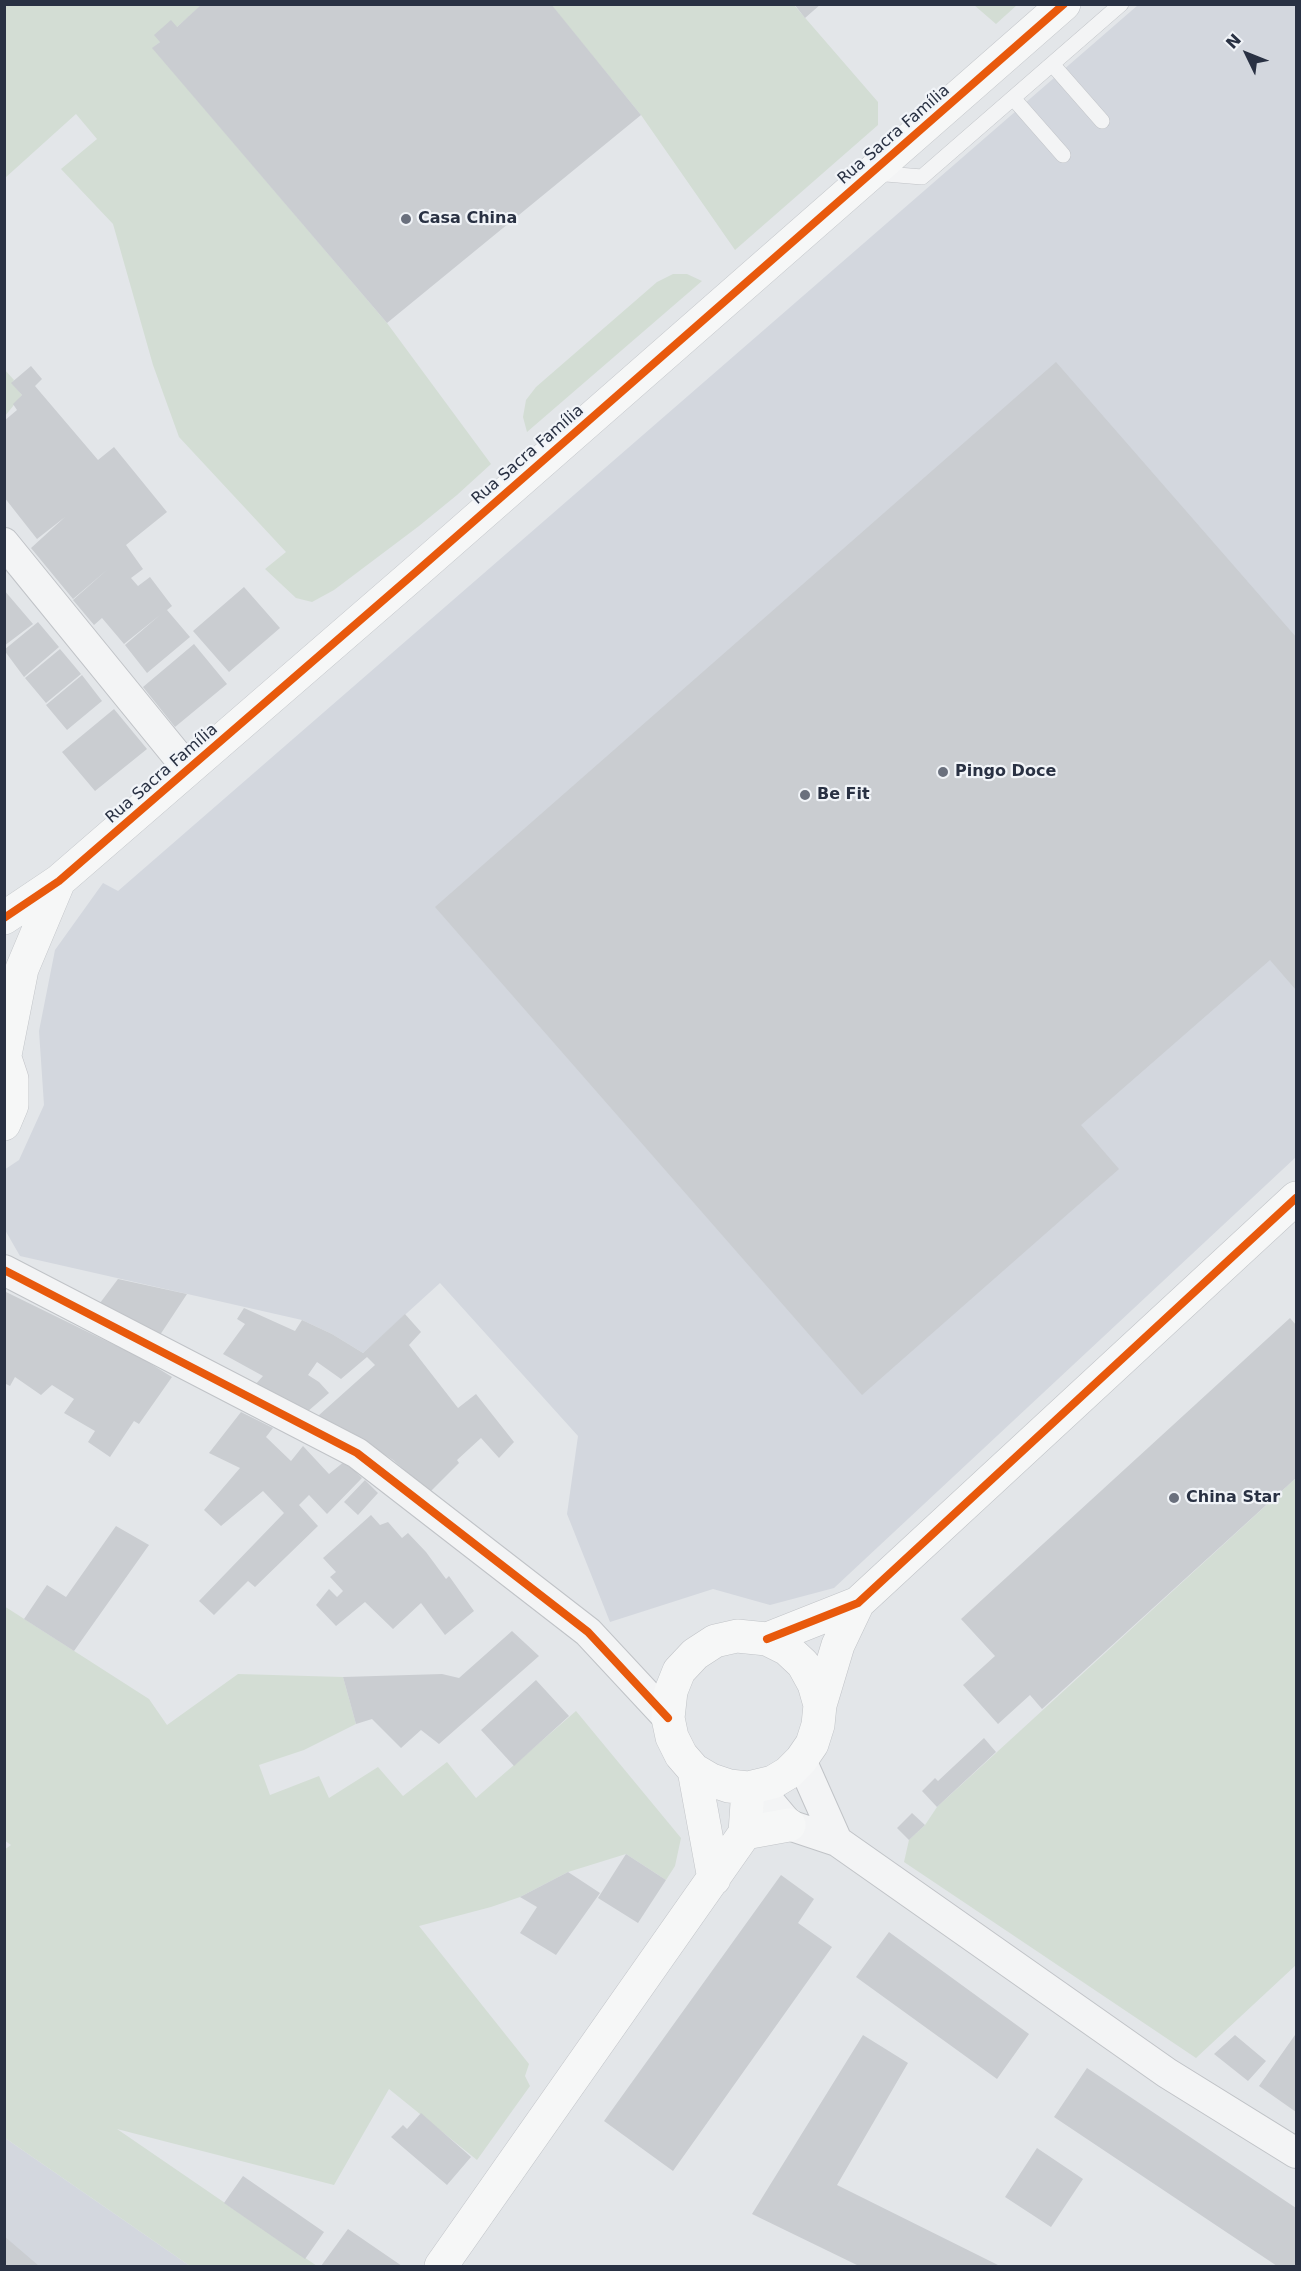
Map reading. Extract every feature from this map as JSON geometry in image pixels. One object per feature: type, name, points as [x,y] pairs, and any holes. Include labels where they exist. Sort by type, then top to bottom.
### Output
[{"type":"street","name":"Rua Sacra Família","points":[[4,918],[59,881],[1064,4]]},
{"type":"street","points":[[4,543],[188,769]]},
{"type":"street","name":"Rua Sacra Família","points":[[5,1055],[22,969],[59,881]]},
{"type":"street","points":[[4,1124],[12,1105],[12,1079],[5,1055]]},
{"type":"street","points":[[767,1639],[858,1603],[1296,1198]]},
{"type":"street","points":[[4,1270],[357,1453],[588,1632],[668,1718]]},
{"type":"street","points":[[820,1705],[814,1684],[803,1664],[787,1649],[767,1639],[738,1636],[715,1641],[695,1654],[679,1671],[668,1704],[668,1718],[672,1737],[681,1755],[694,1770],[720,1783],[752,1787],[773,1782],[788,1773],[801,1760],[815,1734],[820,1705],[838,1645],[858,1603]]},
{"type":"street","points":[[801,1760],[837,1841]]},
{"type":"street","points":[[694,1770],[714,1878]]},
{"type":"street","points":[[752,1787],[789,1826]]},
{"type":"street","points":[[441,2266],[745,1833],[752,1787]]},
{"type":"street","points":[[745,1833],[789,1826],[837,1841],[1167,2073],[1296,2153]]},
{"type":"lane","points":[[871,173],[922,177],[1121,4]]},
{"type":"lane","points":[[1052,64],[1102,121]]},
{"type":"lane","points":[[1013,98],[1063,155]]},
{"type":"shaded area","points":[[5,5],[202,5],[153,48],[387,323],[491,464],[419,526],[334,590],[312,602],[296,598],[265,569],[286,552],[179,437],[153,365],[113,224],[61,169],[97,139],[76,114],[5,178]]},
{"type":"shaded area","points":[[551,5],[794,5],[878,102],[878,125],[735,250],[641,115]]},
{"type":"shaded area","points":[[974,5],[1017,5],[996,24]]},
{"type":"shaded area","points":[[1138,5],[1296,5],[1296,1157],[834,1588],[770,1605],[713,1589],[610,1622],[567,1514],[578,1436],[440,1283],[363,1353],[332,1334],[302,1320],[20,1256],[5,1230],[4,1170],[19,1160],[44,1105],[39,1031],[55,950],[103,883],[118,891]]},
{"type":"shaded area","points":[[673,274],[687,274],[702,281],[527,432],[523,417],[526,400],[536,387],[657,282]]},
{"type":"shaded area","points":[[4,369],[14,380],[12,383],[22,395],[5,416]]},
{"type":"shaded area","points":[[1296,1478],[1296,1965],[1196,2058],[904,1862],[909,1840],[925,1825],[937,1807]]},
{"type":"shaded area","points":[[4,1606],[149,1699],[167,1725],[238,1674],[343,1677],[356,1724],[304,1750],[259,1765],[270,1795],[319,1776],[329,1798],[378,1767],[403,1796],[447,1762],[476,1798],[576,1711],[681,1838],[675,1866],[666,1880],[626,1854],[568,1872],[520,1897],[419,1926],[529,2064],[525,2076],[530,2086],[477,2160],[389,2089],[334,2185],[117,2129],[317,2266],[190,2266],[5,2138],[4,1850],[11,1845],[4,1840]]},
{"type":"shaded area","points":[[5,2138],[190,2266],[5,2266]]},
{"type":"building","name":"Casa China","points":[[202,4],[551,4],[641,115],[387,323],[152,48],[160,42],[154,35],[171,20],[177,27]]},
{"type":"building","points":[[794,4],[821,4],[805,18]]},
{"type":"building","name":"Pingo Doce","points":[[1056,362],[1296,637],[1296,990],[1270,960],[1081,1125],[1119,1169],[862,1395],[435,907]]},
{"type":"building","points":[[31,366],[42,379],[35,386],[98,460],[114,447],[167,512],[126,545],[143,569],[131,578],[138,586],[150,577],[172,606],[167,610],[190,637],[147,673],[125,645],[160,615],[124,644],[102,618],[94,625],[73,600],[108,569],[73,599],[31,548],[65,517],[37,539],[4,497],[4,421],[17,410],[13,404],[22,395],[11,383]]},
{"type":"building","points":[[244,587],[280,628],[229,672],[193,631]]},
{"type":"building","points":[[4,590],[33,624],[4,646]]},
{"type":"building","points":[[38,622],[59,647],[24,677],[4,650]]},
{"type":"building","points":[[194,644],[227,684],[175,727],[143,687]]},
{"type":"building","points":[[60,649],[81,674],[46,703],[25,678]]},
{"type":"building","points":[[82,675],[102,701],[67,730],[46,705]]},
{"type":"building","points":[[114,709],[147,749],[95,791],[62,752]]},
{"type":"building","points":[[118,1279],[187,1294],[158,1338],[97,1307]]},
{"type":"building","points":[[4,1291],[143,1359],[172,1377],[139,1424],[134,1421],[110,1457],[88,1442],[95,1431],[64,1413],[74,1399],[52,1385],[41,1395],[15,1377],[10,1386],[4,1383]]},
{"type":"building","points":[[244,1308],[295,1331],[302,1320],[332,1334],[363,1353],[405,1314],[421,1332],[409,1345],[458,1408],[476,1394],[514,1442],[499,1458],[481,1438],[457,1460],[459,1463],[430,1492],[393,1460],[352,1433],[318,1416],[375,1365],[367,1357],[341,1379],[317,1362],[308,1375],[319,1382],[329,1393],[307,1412],[254,1386],[263,1376],[223,1354],[245,1324],[237,1319]]},
{"type":"building","points":[[1290,1318],[1296,1325],[1296,1478],[1042,1709],[1030,1695],[998,1724],[963,1685],[995,1656],[961,1619]]},
{"type":"building","points":[[241,1412],[273,1428],[266,1437],[291,1461],[303,1446],[329,1474],[345,1461],[362,1478],[327,1514],[309,1495],[299,1505],[318,1526],[255,1587],[248,1581],[214,1615],[199,1601],[284,1513],[263,1491],[221,1526],[204,1510],[240,1468],[209,1453]]},
{"type":"building","points":[[365,1480],[378,1493],[358,1515],[344,1502]]},
{"type":"building","points":[[371,1515],[380,1525],[388,1522],[402,1538],[408,1533],[446,1579],[449,1576],[474,1611],[445,1635],[421,1603],[393,1629],[365,1602],[336,1626],[316,1605],[329,1589],[337,1597],[343,1591],[330,1577],[336,1572],[323,1558]]},
{"type":"building","points":[[116,1526],[149,1545],[74,1651],[24,1619],[47,1585],[66,1597]]},
{"type":"building","points":[[512,1631],[539,1656],[439,1744],[421,1730],[401,1748],[372,1719],[356,1724],[343,1677],[442,1674],[459,1678]]},
{"type":"building","points":[[536,1680],[569,1716],[514,1766],[481,1730]]},
{"type":"building","points":[[984,1738],[996,1752],[937,1807],[922,1791],[935,1778],[938,1781]]},
{"type":"building","points":[[912,1813],[925,1825],[909,1840],[897,1828]]},
{"type":"building","points":[[626,1854],[666,1880],[638,1923],[598,1898]]},
{"type":"building","points":[[568,1872],[600,1893],[556,1955],[520,1933],[537,1907],[520,1897]]},
{"type":"building","points":[[781,1875],[814,1899],[798,1923],[832,1947],[673,2171],[604,2121]]},
{"type":"building","points":[[889,1932],[1029,2034],[997,2079],[856,1977]]},
{"type":"building","points":[[863,2035],[908,2063],[837,2185],[1000,2266],[859,2266],[752,2214]]},
{"type":"building","points":[[1235,2035],[1266,2061],[1248,2081],[1214,2054]]},
{"type":"building","points":[[1296,2036],[1296,2112],[1259,2086]]},
{"type":"building","points":[[1087,2068],[1296,2208],[1296,2266],[1277,2266],[1054,2117]]},
{"type":"building","points":[[421,2113],[471,2157],[447,2185],[391,2137],[403,2125],[407,2129]]},
{"type":"building","points":[[1037,2148],[1083,2179],[1051,2227],[1005,2197]]},
{"type":"building","points":[[243,2176],[324,2232],[305,2259],[224,2203]]},
{"type":"building","points":[[348,2229],[402,2266],[321,2266]]},
{"type":"building","points":[[4,2236],[39,2266],[4,2266]]},
{"type":"cycle path","points":[[4,918],[59,881],[417,571],[1064,4]]},
{"type":"cycle path","points":[[767,1639],[858,1603],[1296,1198]]},
{"type":"cycle path","points":[[4,1270],[357,1453],[588,1632],[668,1718]]},
{"type":"place","name":"Casa China","points":[[406,219]]},
{"type":"place","name":"Pingo Doce","points":[[943,772]]},
{"type":"place","name":"Be Fit","points":[[805,795]]},
{"type":"place","name":"China Star","points":[[1174,1498]]}]
